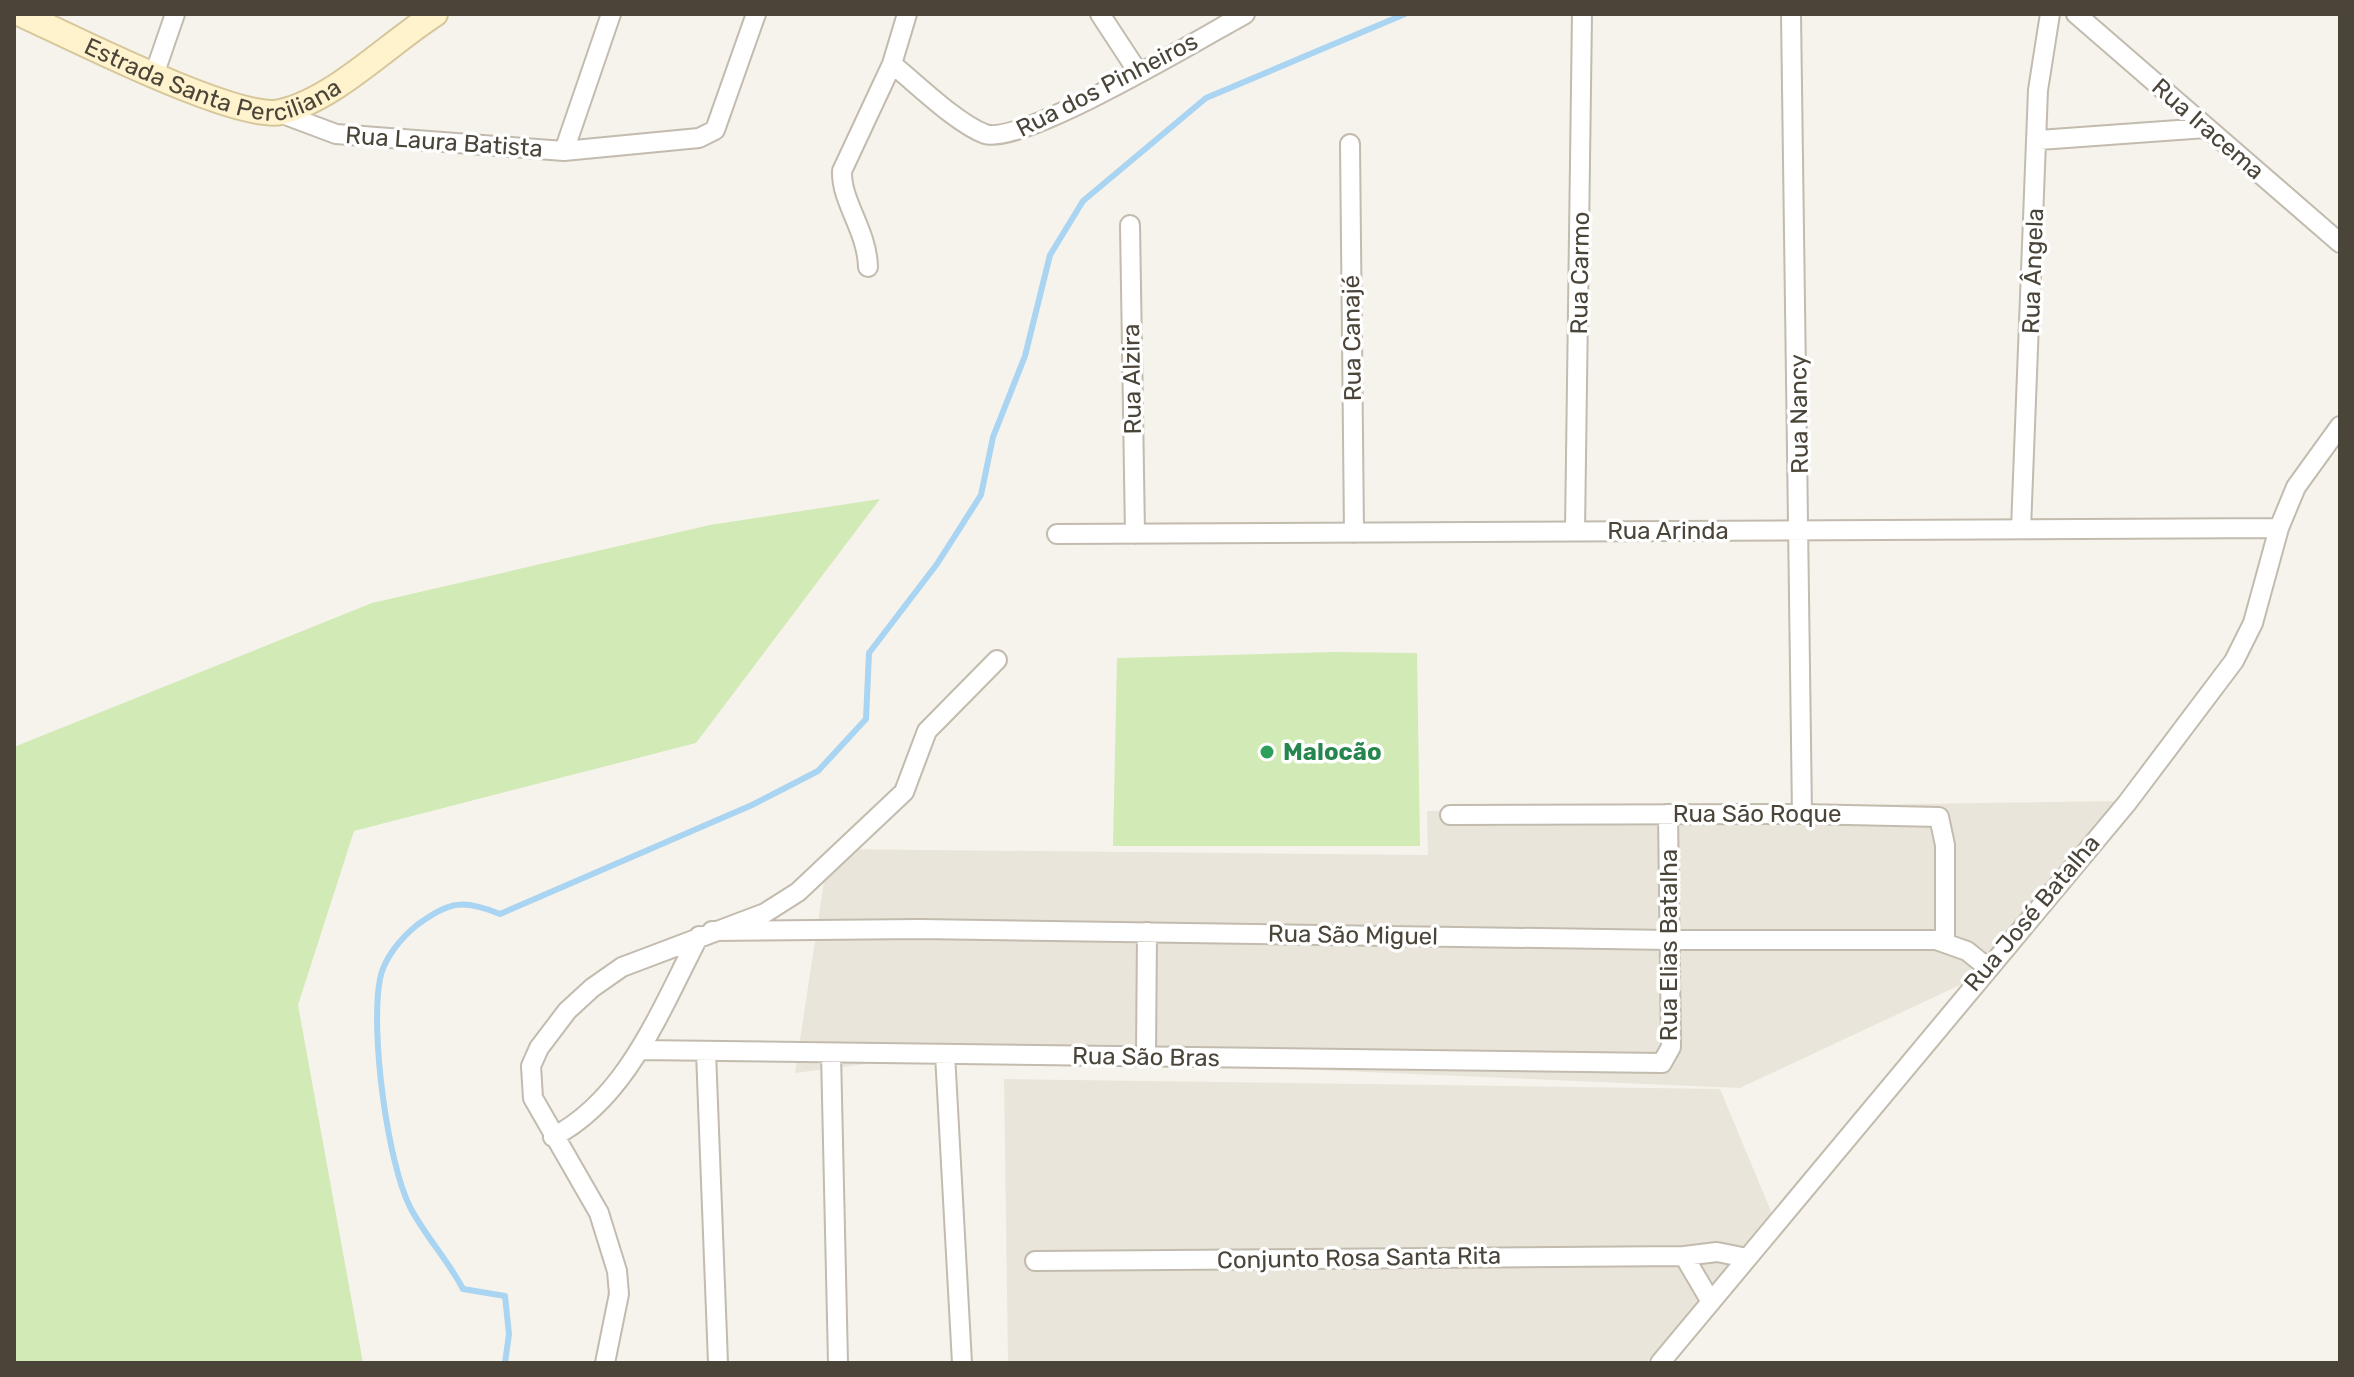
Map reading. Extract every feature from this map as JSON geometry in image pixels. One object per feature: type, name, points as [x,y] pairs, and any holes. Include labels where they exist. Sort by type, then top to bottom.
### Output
[{"type":"street","name":"Estrada Santa Perciliana","points":[[21,14],[154,75],[241,109],[280,113],[330,88],[435,14]]},
{"type":"street","points":[[154,75],[175,14]]},
{"type":"street","points":[[564,151],[611,14]]},
{"type":"street","name":"Rua Laura Batista","points":[[280,113],[336,134],[564,151],[699,138],[715,130],[756,14]]},
{"type":"street","points":[[868,267],[864,236],[844,187],[842,171],[892,64],[907,14]]},
{"type":"street","points":[[1100,14],[1138,72]]},
{"type":"street","name":"Rua dos Pinheiros","points":[[892,64],[969,125],[999,136],[1038,124],[1245,14]]},
{"type":"street","name":"Rua Carmo","points":[[1575,531],[1582,14]]},
{"type":"street","name":"Rua Nancy","points":[[1791,14],[1801,530],[1802,814]]},
{"type":"street","name":"Rua Ângela","points":[[2021,529],[2040,67],[2050,14]]},
{"type":"street","name":"Rua Iracema","points":[[2076,14],[2340,243]]},
{"type":"street","points":[[2039,140],[2206,128]]},
{"type":"street","name":"Rua Canajé","points":[[1350,144],[1354,533]]},
{"type":"street","name":"Rua Alzira","points":[[1130,225],[1135,534]]},
{"type":"street","name":"Rua José Batalha","points":[[1660,1363],[1987,967],[2127,803],[2234,661],[2253,623],[2279,528],[2309,466],[2340,426]]},
{"type":"street","name":"Rua Arinda","points":[[1057,534],[2279,528]]},
{"type":"street","points":[[605,1363],[619,1294],[617,1271],[599,1213],[533,1098],[531,1066],[539,1048],[567,1011],[592,988],[652,953],[782,904],[874,823],[910,782],[919,745],[927,731],[997,660]]},
{"type":"street","name":"Rua Elias Batalha","points":[[1652,1065],[1662,1063],[1671,1047],[1668,814]]},
{"type":"street","name":"Rua São Roque","points":[[1450,815],[1802,814],[1939,817],[1945,845],[1945,942]]},
{"type":"street","points":[[1146,1056],[1147,932]]},
{"type":"street","name":"Rua São Miguel","points":[[705,934],[1147,932],[1945,942],[1967,951],[1987,967]]},
{"type":"street","points":[[553,1137],[594,1111],[640,1050],[705,934]]},
{"type":"street","name":"Rua São Bras","points":[[640,1050],[1652,1065]]},
{"type":"street","points":[[706,1052],[718,1363]]},
{"type":"street","points":[[831,1053],[838,1363]]},
{"type":"street","points":[[945,1054],[962,1363]]},
{"type":"street","name":"Conjunto Rosa Santa Rita","points":[[1035,1261],[1684,1256],[1717,1252],[1747,1258]]},
{"type":"street","points":[[1684,1256],[1711,1302]]},
{"type":"shaded area","points":[[2123,801],[1979,976],[1740,1088],[945,1054],[795,1073],[829,849],[1428,855],[1427,811]]},
{"type":"shaded area","points":[[1004,1079],[1720,1089],[1773,1216],[1646,1363],[1008,1363]]},
{"type":"green space","points":[[880,499],[696,743],[354,831],[298,1005],[363,1363],[14,1363],[14,747],[372,603],[710,525]]},
{"type":"green space","name":"Malocão","points":[[1332,652],[1417,653],[1420,846],[1113,846],[1117,658]]},
{"type":"waterway","points":[[505,1363],[509,1334],[505,1296],[463,1289],[410,1207],[394,1159],[383,1095],[377,1030],[380,979],[389,956],[417,925],[448,907],[476,906],[500,914],[752,805],[818,771],[866,719],[869,653],[937,564],[981,495],[993,437],[1025,356],[1050,255],[1083,201],[1206,98],[1405,14]]},
{"type":"place","name":"Malocão","points":[[1267,752]]}]
